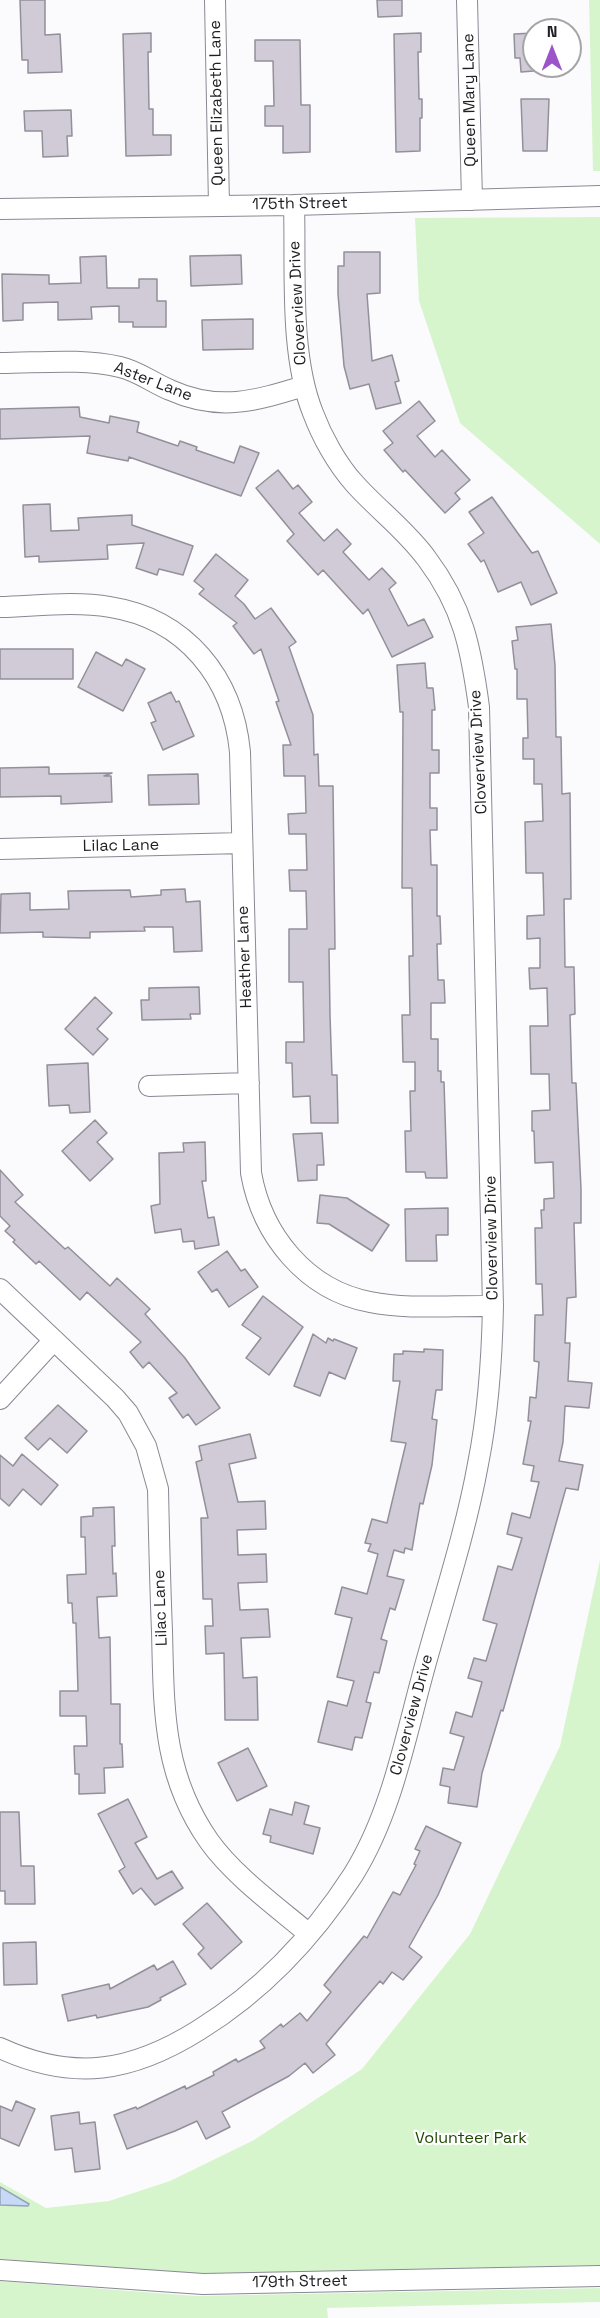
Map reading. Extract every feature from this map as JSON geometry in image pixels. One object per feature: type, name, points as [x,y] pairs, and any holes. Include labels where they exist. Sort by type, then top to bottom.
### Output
[{"type":"street","name":"Queen Elizabeth Lane","points":[[215,0],[219,206]]},
{"type":"street","name":"Queen Mary Lane","points":[[467,0],[472,200]]},
{"type":"street","name":"175th Street","points":[[0,209],[294,205],[600,196]]},
{"type":"street","name":"Cloverview Drive","points":[[0,2048],[42,2064],[65,2067],[107,2067],[142,2059],[169,2048],[240,2001],[270,1977],[309,1934],[354,1873],[374,1834],[396,1774],[465,1525],[479,1463],[493,1306],[479,707],[471,651],[446,587],[426,557],[406,533],[356,486],[339,464],[313,414],[299,361],[294,205]]},
{"type":"street","name":"Aster Lane","points":[[0,363],[94,362],[140,374],[168,389],[192,398],[232,404],[304,386]]},
{"type":"street","name":"Heather Lane","points":[[0,607],[83,605],[109,607],[155,621],[197,651],[220,682],[230,705],[237,729],[240,753],[250,1173],[270,1231],[295,1262],[329,1288],[368,1302],[387,1305],[493,1306]]},
{"type":"street","name":"Lilac Lane","points":[[0,849],[242,843]]},
{"type":"street","points":[[148,1086],[249,1083]]},
{"type":"street","name":"Lilac Lane","points":[[0,1289],[115,1398],[128,1413],[146,1446],[158,1490],[165,1729],[183,1794],[196,1820],[224,1859],[309,1934]]},
{"type":"street","points":[[0,1399],[54,1340]]},
{"type":"street","name":"179th Street","points":[[0,2270],[203,2284],[600,2276]]},
{"type":"green space","points":[[589,0],[600,0],[600,171],[593,171]]},
{"type":"green space","points":[[600,217],[600,544],[460,423],[419,301],[415,218]]},
{"type":"green space","name":"Volunteer Park","points":[[600,1560],[600,2265],[198,2276],[0,2259],[0,2182],[46,2208],[109,2201],[170,2181],[254,2140],[362,2069],[470,1934],[560,1746]]},
{"type":"green space","points":[[0,2281],[196,2296],[600,2288],[600,2302],[327,2308],[328,2318],[0,2318]]},
{"type":"water","points":[[0,2187],[29,2204],[28,2206],[0,2205]]},
{"type":"building","points":[[20,0],[45,0],[45,35],[60,34],[62,72],[28,73],[28,60],[22,60]]},
{"type":"building","points":[[377,0],[402,0],[402,16],[378,17]]},
{"type":"building","points":[[151,33],[151,52],[148,52],[149,109],[153,109],[153,135],[171,135],[171,155],[126,156],[123,34]]},
{"type":"building","points":[[421,33],[421,52],[418,52],[419,99],[422,99],[420,151],[396,152],[394,34]]},
{"type":"building","points":[[514,34],[522,34],[522,72],[520,58],[515,58]]},
{"type":"building","points":[[255,40],[300,40],[301,105],[310,105],[310,152],[283,153],[283,126],[265,126],[265,106],[274,106],[273,61],[255,61]]},
{"type":"building","points":[[521,99],[549,99],[547,151],[523,151]]},
{"type":"building","points":[[71,110],[72,136],[67,136],[68,156],[43,157],[42,131],[25,131],[24,111]]},
{"type":"building","points":[[344,252],[380,252],[380,293],[367,294],[372,361],[392,355],[399,381],[395,382],[401,403],[376,409],[369,384],[350,389],[344,366],[338,294],[338,266],[344,266]]},
{"type":"building","points":[[241,255],[242,284],[191,286],[190,256]]},
{"type":"building","points":[[106,256],[107,288],[139,288],[139,279],[157,279],[157,301],[166,301],[166,327],[133,327],[133,322],[119,322],[119,306],[91,307],[92,319],[58,320],[58,302],[23,303],[23,320],[3,321],[2,274],[49,275],[49,284],[81,283],[80,257]]},
{"type":"building","points":[[253,319],[253,349],[203,350],[202,320]]},
{"type":"building","points":[[419,401],[435,421],[417,436],[435,457],[442,450],[470,480],[455,493],[460,499],[445,513],[384,450],[393,443],[383,431]]},
{"type":"building","points":[[79,407],[80,417],[109,423],[110,416],[139,422],[137,432],[178,446],[180,441],[197,447],[196,450],[234,463],[240,446],[259,453],[241,496],[129,457],[128,461],[87,453],[90,436],[0,439],[0,409]]},
{"type":"building","points":[[278,470],[293,489],[298,485],[312,502],[299,513],[324,541],[337,529],[351,544],[343,552],[369,580],[382,568],[396,583],[389,589],[408,626],[424,619],[433,637],[392,657],[368,609],[363,614],[323,570],[318,575],[287,541],[294,534],[256,488]]},
{"type":"building","points":[[492,497],[532,553],[538,551],[557,593],[531,605],[521,582],[498,592],[484,560],[481,562],[468,544],[484,533],[469,512]]},
{"type":"building","points":[[50,504],[51,531],[79,530],[78,518],[132,515],[132,525],[193,546],[183,575],[159,569],[157,575],[136,568],[144,543],[107,545],[108,559],[39,562],[39,556],[25,557],[23,505]]},
{"type":"building","points":[[216,554],[248,580],[235,596],[255,619],[271,608],[296,642],[289,647],[313,715],[314,755],[318,754],[319,786],[333,786],[335,949],[329,949],[332,1075],[337,1075],[338,1123],[311,1123],[310,1096],[293,1097],[292,1063],[286,1063],[286,1042],[304,1042],[303,982],[289,982],[289,929],[307,929],[306,891],[290,891],[289,870],[307,870],[306,834],[289,834],[288,814],[306,813],[305,776],[284,776],[283,745],[291,745],[261,649],[254,654],[233,626],[237,623],[199,594],[204,589],[194,581]]},
{"type":"building","points":[[551,624],[555,665],[556,737],[561,737],[562,794],[570,793],[571,899],[564,899],[565,967],[574,967],[575,1014],[570,1015],[572,1083],[576,1083],[581,1189],[581,1223],[574,1223],[576,1297],[567,1298],[565,1343],[570,1343],[568,1381],[592,1383],[589,1408],[565,1406],[563,1442],[559,1461],[583,1465],[578,1490],[566,1488],[503,1711],[501,1710],[482,1773],[477,1807],[448,1803],[450,1787],[440,1785],[443,1768],[454,1770],[464,1737],[450,1733],[456,1712],[472,1717],[482,1682],[468,1678],[474,1658],[486,1661],[497,1624],[483,1620],[498,1566],[512,1570],[522,1538],[507,1534],[512,1513],[530,1518],[539,1482],[531,1481],[534,1466],[523,1464],[531,1421],[528,1421],[530,1397],[536,1398],[539,1362],[534,1361],[535,1315],[543,1315],[542,1284],[536,1284],[535,1228],[542,1228],[541,1210],[544,1210],[544,1199],[554,1198],[553,1162],[535,1163],[534,1131],[532,1131],[532,1111],[550,1110],[549,1074],[531,1074],[530,1026],[548,1026],[547,988],[530,989],[529,968],[540,968],[540,938],[527,939],[527,916],[544,915],[543,873],[526,873],[525,822],[543,821],[542,784],[534,784],[534,759],[523,759],[523,738],[528,738],[527,699],[517,699],[517,669],[515,669],[512,641],[518,640],[516,627]]},
{"type":"building","points":[[0,649],[73,649],[73,679],[0,679]]},
{"type":"building","points":[[96,652],[122,666],[126,659],[145,669],[123,711],[78,687]]},
{"type":"building","points":[[425,663],[427,688],[433,688],[435,710],[432,710],[432,750],[439,750],[439,773],[430,773],[430,808],[437,808],[437,830],[430,830],[431,865],[437,865],[437,916],[440,916],[441,944],[437,944],[438,980],[444,980],[445,1003],[431,1003],[431,1039],[438,1039],[438,1071],[441,1071],[441,1082],[444,1082],[447,1178],[426,1178],[425,1172],[406,1172],[405,1131],[411,1131],[410,1091],[415,1091],[415,1062],[403,1062],[402,1015],[410,1015],[409,956],[413,956],[412,888],[402,888],[403,712],[400,712],[397,665]]},
{"type":"building","points":[[171,692],[176,702],[179,701],[194,736],[163,750],[151,723],[156,721],[148,703]]},
{"type":"building","points":[[49,767],[49,774],[112,773],[104,776],[111,776],[112,802],[61,804],[61,796],[0,797],[0,768]]},
{"type":"building","points":[[198,774],[199,804],[149,805],[148,775]]},
{"type":"building","points":[[185,889],[186,902],[200,901],[202,951],[174,952],[173,927],[144,927],[145,931],[90,932],[90,938],[43,937],[43,932],[0,933],[1,894],[30,893],[30,910],[69,909],[68,891],[130,890],[131,897],[161,895],[161,890]]},
{"type":"building","points":[[199,987],[200,1014],[190,1014],[191,1019],[142,1020],[141,1000],[149,1000],[149,988]]},
{"type":"building","points":[[95,997],[112,1013],[97,1029],[108,1039],[93,1055],[65,1029]]},
{"type":"building","points":[[88,1063],[90,1112],[70,1113],[69,1105],[49,1106],[47,1065]]},
{"type":"building","points":[[95,1120],[107,1133],[97,1142],[113,1159],[90,1181],[62,1151]]},
{"type":"building","points":[[322,1133],[324,1165],[317,1165],[317,1180],[298,1181],[293,1134]]},
{"type":"building","points":[[205,1142],[206,1181],[202,1181],[208,1218],[214,1217],[219,1245],[195,1249],[194,1241],[183,1242],[181,1229],[155,1233],[151,1206],[160,1204],[159,1153],[184,1152],[183,1143]]},
{"type":"building","points":[[0,1170],[23,1195],[15,1202],[65,1249],[68,1247],[110,1286],[117,1278],[150,1309],[145,1314],[185,1358],[220,1408],[196,1425],[188,1414],[183,1418],[169,1398],[177,1393],[149,1362],[143,1368],[130,1352],[141,1342],[87,1292],[80,1300],[39,1261],[36,1264],[13,1242],[15,1240],[5,1231],[10,1226],[0,1216]]},
{"type":"building","points":[[320,1195],[347,1198],[389,1225],[372,1251],[329,1224],[317,1223]]},
{"type":"building","points":[[448,1208],[448,1235],[436,1235],[437,1261],[406,1261],[405,1209]]},
{"type":"building","points":[[227,1251],[241,1271],[245,1269],[258,1287],[229,1307],[217,1289],[212,1292],[198,1272]]},
{"type":"building","points":[[263,1296],[303,1327],[269,1375],[246,1358],[261,1338],[242,1325]]},
{"type":"building","points":[[313,1334],[326,1343],[328,1338],[357,1348],[345,1379],[329,1372],[320,1396],[294,1386]]},
{"type":"building","points":[[424,1349],[443,1350],[442,1390],[436,1390],[432,1419],[437,1420],[432,1465],[423,1504],[420,1503],[412,1550],[405,1548],[404,1553],[394,1550],[387,1576],[404,1580],[395,1610],[390,1608],[381,1639],[387,1641],[379,1673],[374,1672],[366,1702],[371,1703],[362,1738],[355,1737],[352,1750],[318,1742],[328,1701],[347,1706],[354,1681],[337,1677],[352,1618],[335,1614],[342,1587],[367,1594],[378,1554],[368,1551],[371,1544],[365,1543],[372,1519],[387,1523],[406,1443],[391,1441],[400,1381],[393,1381],[394,1354],[403,1354],[403,1351],[424,1352]]},
{"type":"building","points":[[58,1405],[87,1431],[67,1453],[50,1438],[38,1450],[25,1438]]},
{"type":"building","points":[[250,1434],[256,1458],[229,1464],[238,1502],[265,1501],[266,1529],[237,1530],[238,1555],[266,1554],[267,1582],[238,1583],[240,1610],[268,1609],[270,1637],[241,1638],[243,1678],[257,1677],[258,1720],[225,1720],[224,1653],[206,1654],[205,1626],[213,1626],[212,1599],[203,1599],[201,1518],[208,1518],[196,1462],[202,1460],[199,1446]]},
{"type":"building","points":[[22,1454],[58,1485],[41,1505],[23,1489],[9,1506],[0,1498],[0,1455],[13,1466]]},
{"type":"building","points":[[114,1507],[115,1546],[112,1546],[117,1596],[97,1597],[99,1638],[110,1637],[111,1704],[120,1704],[120,1744],[122,1744],[123,1767],[104,1768],[105,1793],[79,1794],[79,1774],[75,1774],[74,1746],[87,1746],[86,1716],[60,1716],[60,1691],[78,1691],[76,1623],[73,1623],[72,1603],[68,1603],[67,1575],[86,1574],[85,1537],[81,1537],[81,1517],[93,1516],[93,1508]]},
{"type":"building","points":[[248,1748],[267,1786],[237,1801],[218,1763]]},
{"type":"building","points":[[128,1799],[147,1837],[135,1843],[157,1879],[172,1871],[183,1888],[155,1905],[141,1888],[133,1894],[119,1871],[125,1867],[98,1814]]},
{"type":"building","points":[[295,1802],[309,1806],[304,1824],[320,1828],[313,1854],[270,1842],[271,1836],[263,1834],[270,1809],[292,1815]]},
{"type":"building","points":[[0,1812],[19,1812],[21,1866],[34,1866],[35,1904],[5,1904],[5,1891],[0,1891]]},
{"type":"building","points":[[426,1826],[461,1843],[438,1895],[409,1947],[422,1957],[403,1980],[392,1972],[383,1984],[380,1981],[326,2044],[335,2055],[313,2073],[305,2063],[289,2076],[222,2112],[230,2127],[206,2139],[197,2121],[127,2149],[114,2115],[136,2107],[137,2109],[185,2086],[186,2089],[214,2075],[213,2072],[236,2059],[238,2062],[265,2048],[260,2041],[281,2024],[283,2027],[300,2013],[307,2021],[331,1992],[324,1985],[364,1936],[367,1938],[393,1892],[400,1895],[416,1865],[414,1864],[420,1851],[415,1849]]},
{"type":"building","points":[[207,1903],[242,1942],[211,1969],[198,1954],[204,1948],[183,1924]]},
{"type":"building","points":[[36,1942],[37,1984],[4,1985],[3,1943]]},
{"type":"building","points":[[173,1961],[186,1984],[160,1998],[161,2000],[148,2007],[97,2018],[96,2015],[68,2021],[62,1995],[109,1984],[110,1989],[154,1965],[157,1970]]},
{"type":"building","points":[[16,2101],[35,2109],[19,2146],[0,2138],[0,2106],[12,2111]]},
{"type":"building","points":[[79,2112],[80,2124],[95,2122],[100,2169],[75,2172],[72,2148],[55,2150],[51,2116]]}]
